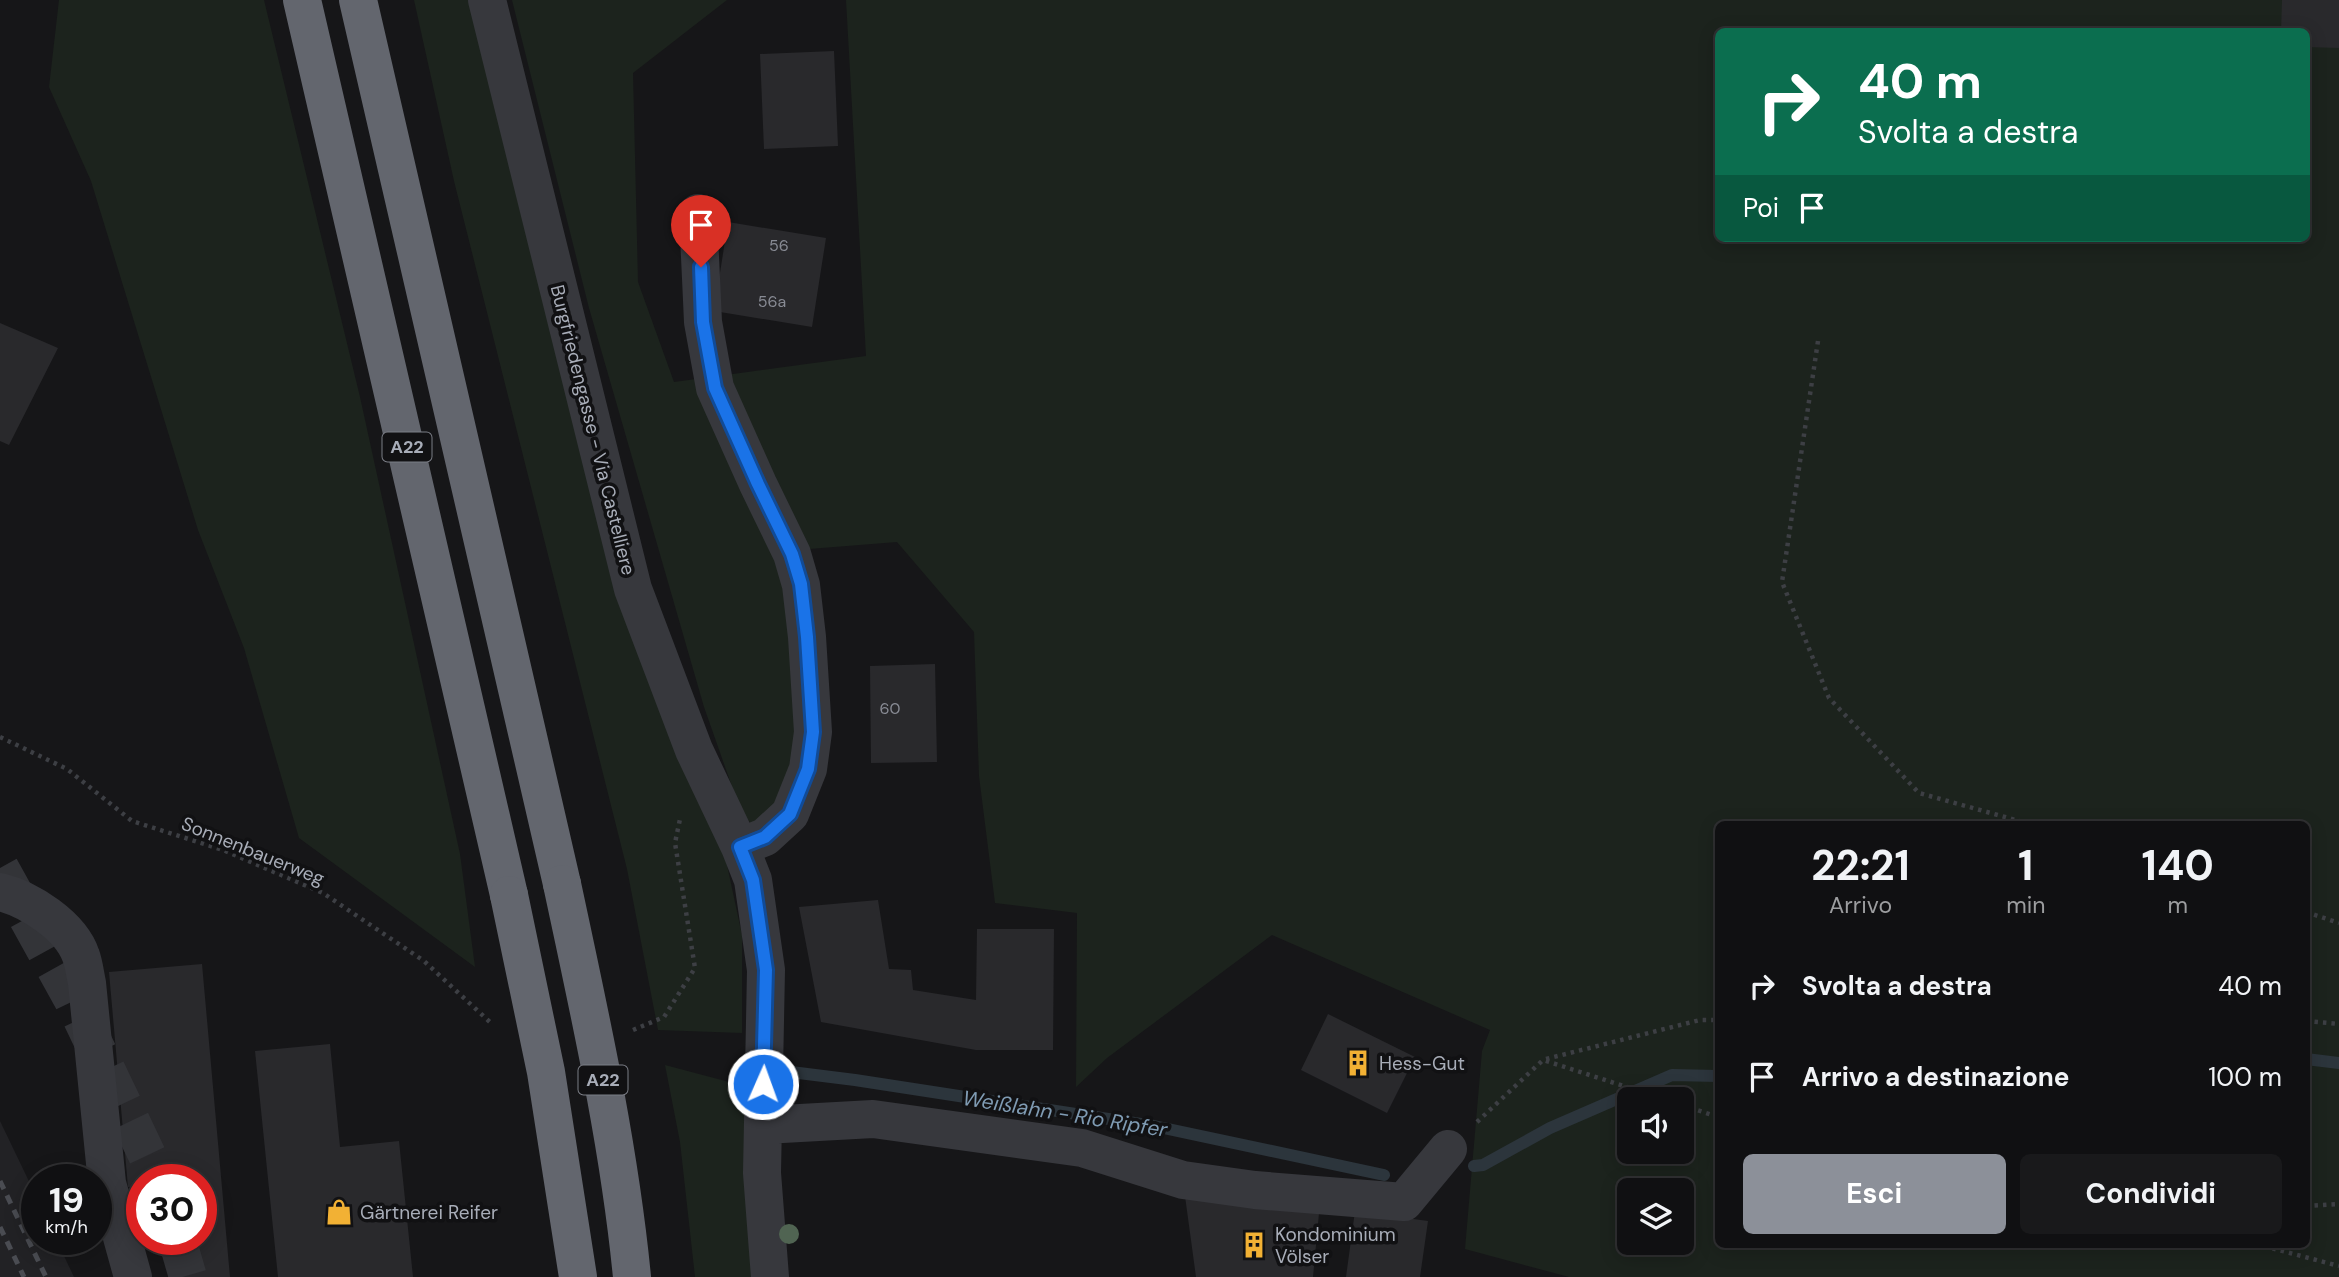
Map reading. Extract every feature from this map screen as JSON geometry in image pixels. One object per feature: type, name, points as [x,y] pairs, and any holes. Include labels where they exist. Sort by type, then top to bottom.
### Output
[{"type":"highway","name":"A22","points":[[302,0],[509,895],[546,1072],[578,1277]]},
{"type":"highway","name":"A22","points":[[358,0],[562,884],[605,1088],[632,1277]]},
{"type":"street","name":"Burgfriedengasse - Via Castelliere","points":[[487,0],[633,589],[694,750],[753,880],[766,970],[762,1174],[770,1277]]},
{"type":"street","points":[[698,213],[703,322],[715,388],[792,554],[801,584],[807,637],[813,732],[808,769],[790,814],[765,837],[740,847]]},
{"type":"street","points":[[0,892],[30,903],[62,928],[80,953],[87,983],[107,1183],[133,1277]]},
{"type":"street","points":[[764,1125],[873,1119],[1082,1148],[1183,1180],[1255,1190],[1404,1202],[1448,1149]]},
{"type":"path","points":[[1818,341],[1782,582],[1829,698],[1919,793],[2019,821]]},
{"type":"path","name":"Sonnenbauerweg","points":[[0,737],[67,769],[132,821],[223,850],[323,893],[424,961],[495,1027]]},
{"type":"path","points":[[622,1030],[635,1030],[664,1017],[695,968],[675,843]]},
{"type":"path","points":[[2310,913],[2339,923]]},
{"type":"path","points":[[1448,1149],[1543,1060],[1700,1020],[1715,1020]]},
{"type":"path","points":[[2310,1021],[2339,1024]]},
{"type":"path","points":[[1543,1060],[1627,1087]]},
{"type":"path","points":[[1694,1109],[1715,1116]]},
{"type":"path","points":[[2310,1206],[2339,1204]]},
{"type":"path","points":[[2271,1248],[2339,1266]]},
{"type":"shaded area","points":[[59,0],[264,0],[360,397],[460,854],[475,967],[299,838],[244,648],[198,530],[91,181],[49,87]]},
{"type":"shaded area","points":[[414,0],[476,0],[727,865],[742,935],[742,1033],[658,1030],[627,869],[454,181]]},
{"type":"shaded area","points":[[512,0],[727,0],[633,73],[638,282],[674,382],[866,356],[846,0],[2339,0],[2339,1277],[1569,1277],[1465,1249],[1482,1051],[1490,1030],[1272,935],[1107,1058],[1076,1087],[1077,913],[995,903],[979,776],[974,632],[897,542],[784,551],[805,729],[788,791],[753,825],[742,815],[704,707],[589,308]]},
{"type":"shaded area","points":[[665,1065],[748,1087],[761,1277],[695,1277],[680,1142]]},
{"type":"shaded area","points":[[0,1121],[21,1165],[21,1255],[64,1255],[74,1277],[0,1277]]},
{"type":"building","points":[[2282,0],[2339,0],[2339,48],[2310,47],[2310,28],[2281,28]]},
{"type":"building","points":[[834,51],[838,146],[764,149],[760,54]]},
{"type":"building","points":[[728,222],[826,238],[812,327],[714,311]]},
{"type":"building","points":[[0,323],[58,348],[9,445],[0,441]]},
{"type":"building","points":[[935,664],[937,762],[871,763],[870,666]]},
{"type":"building","points":[[878,900],[889,969],[911,970],[913,990],[976,1000],[977,929],[1054,929],[1053,1050],[976,1050],[821,1022],[799,907]]},
{"type":"building","points":[[202,964],[230,1277],[169,1277],[167,1255],[217,1255],[217,1164],[126,1164],[109,972]]},
{"type":"building","name":"Hess-Gut","points":[[1328,1014],[1415,1057],[1387,1113],[1301,1070]]},
{"type":"building","name":"Gärtnerei Reifer","points":[[330,1044],[340,1147],[399,1141],[413,1277],[278,1277],[255,1051]]},
{"type":"building","name":"Kondominium Völser","points":[[1185,1196],[1319,1213],[1313,1277],[1196,1277]]},
{"type":"building","points":[[1355,1211],[1428,1221],[1420,1277],[1346,1277]]},
{"type":"waterway","name":"Weißlahn - Rio Ripfer","points":[[2310,1059],[2339,1063]]},
{"type":"waterway","name":"Weißlahn - Rio Ripfer","points":[[743,1066],[855,1080],[1154,1126],[1384,1175]]},
{"type":"waterway","name":"Weißlahn - Rio Ripfer","points":[[1474,1166],[1483,1165],[1550,1128],[1672,1075],[1715,1076]]},
{"type":"tunnel","points":[[0,868],[73,1000],[151,1164]]},
{"type":"tunnel","points":[[182,1255],[188,1277]]},
{"type":"railway","points":[[0,1181],[46,1277]]},
{"type":"railway","points":[[0,1227],[24,1277]]},
{"type":"place","name":"Hess-Gut","points":[[1358,1063]]},
{"type":"place","name":"Gärtnerei Reifer","points":[[339,1212]]},
{"type":"place","name":"Kondominium Völser","points":[[1254,1245]]},
{"type":"route","points":[[701,267],[703,322],[715,388],[792,554],[801,584],[807,637],[813,732],[808,769],[790,814],[765,837],[740,847],[753,880],[766,970],[763,1084]]}]
